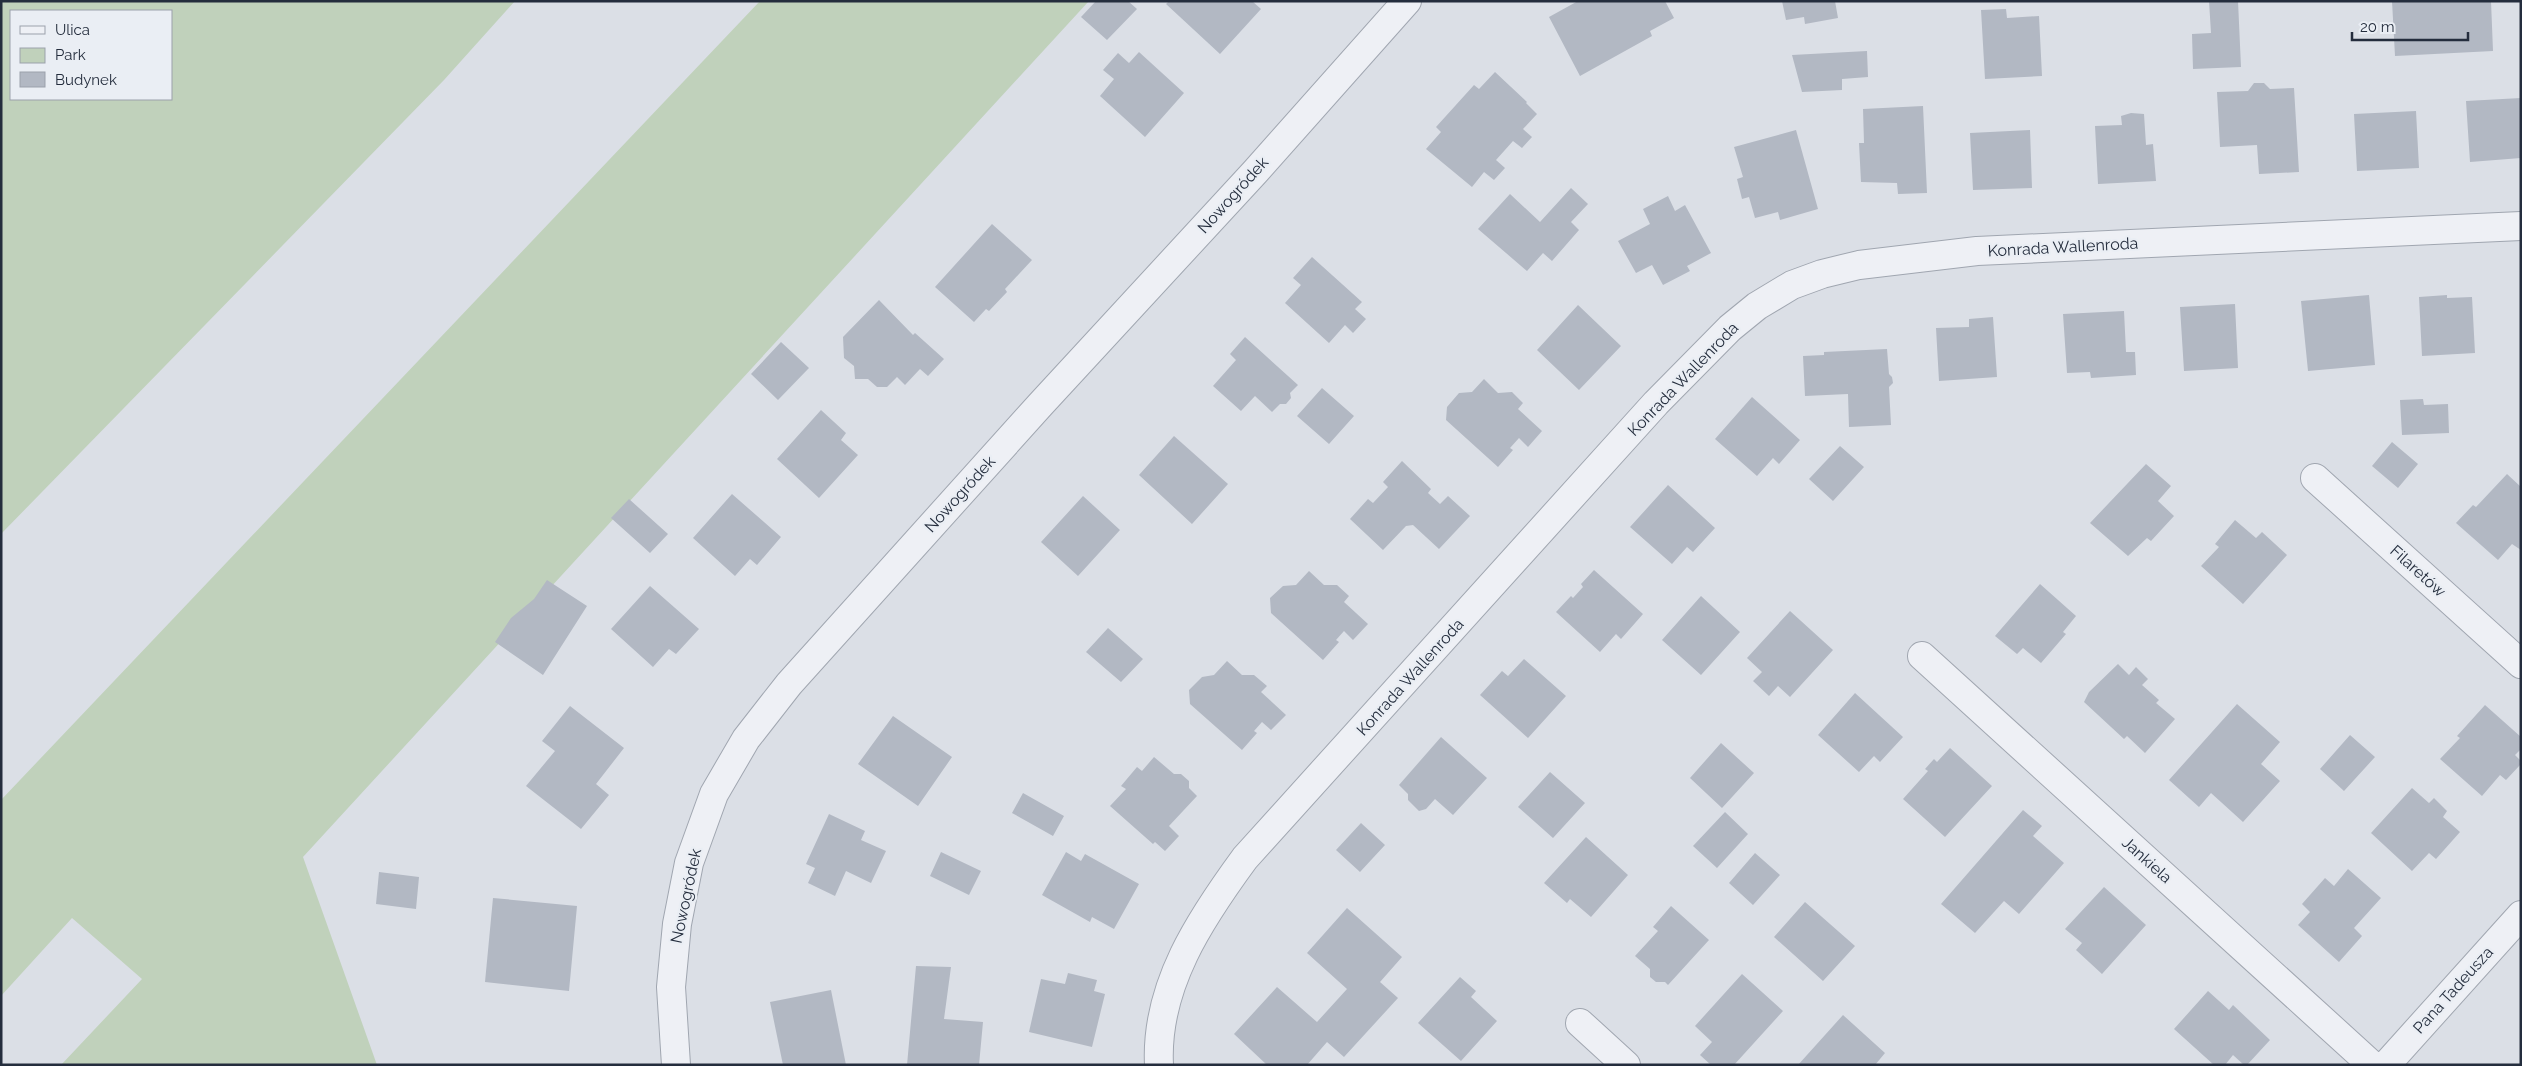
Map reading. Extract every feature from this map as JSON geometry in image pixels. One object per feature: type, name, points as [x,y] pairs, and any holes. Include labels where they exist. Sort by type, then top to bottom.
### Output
[{"type":"street","name":"Nowogródek","points":[[676,1065],[671,987],[677,924],[689,863],[714,794],[746,739],[789,684],[1040,405],[1255,172],[1407,1]]},
{"type":"street","name":"Konrada Wallenroda","points":[[1158,1065],[1163,1019],[1171,984],[1186,949],[1210,905],[1245,858],[1656,403],[1730,328],[1758,306],[1792,285],[1822,274],[1859,265],[1977,252],[2521,226]]},
{"type":"street","name":"Filaretów","points":[[2315,478],[2521,664]]},
{"type":"street","name":"Jankiela","points":[[1922,656],[2372,1065]]},
{"type":"street","name":"Pana Tadeusza","points":[[2386,1065],[2521,915]]},
{"type":"street","points":[[1580,1023],[1626,1065]]},
{"type":"green space","points":[[1,1],[515,1],[444,80],[1,534]]},
{"type":"green space","points":[[760,1],[1089,1],[303,857],[377,1065],[61,1065],[142,979],[72,918],[1,996],[1,800]]},
{"type":"building","points":[[1096,1],[1128,1],[1137,9],[1107,40],[1081,17]]},
{"type":"building","points":[[1169,1],[1252,1],[1261,9],[1220,54],[1166,4]]},
{"type":"building","points":[[1578,1],[1665,1],[1674,18],[1650,31],[1652,36],[1580,76],[1549,17]]},
{"type":"building","points":[[1782,1],[1835,1],[1838,18],[1805,24],[1804,17],[1786,20]]},
{"type":"building","points":[[2209,1],[2238,1],[2241,67],[2193,69],[2192,34],[2211,33]]},
{"type":"building","points":[[2392,1],[2491,1],[2493,51],[2395,56]]},
{"type":"building","points":[[2006,9],[2007,18],[2039,16],[2042,76],[1985,79],[1981,10]]},
{"type":"building","points":[[1867,51],[1868,77],[1842,79],[1842,90],[1802,92],[1792,55]]},
{"type":"building","points":[[1139,52],[1184,93],[1145,137],[1100,96],[1114,79],[1103,70],[1118,53],[1129,63]]},
{"type":"building","points":[[1495,72],[1537,114],[1523,129],[1532,137],[1522,148],[1513,141],[1496,160],[1505,168],[1494,180],[1484,172],[1472,187],[1426,149],[1441,132],[1436,127],[1474,85],[1479,89]]},
{"type":"building","points":[[2254,83],[2264,83],[2270,89],[2294,88],[2299,172],[2259,174],[2257,145],[2220,147],[2217,92],[2248,91]]},
{"type":"building","points":[[2521,98],[2521,158],[2470,162],[2466,101]]},
{"type":"building","points":[[1923,106],[1927,193],[1898,194],[1897,183],[1861,182],[1859,143],[1864,143],[1863,109]]},
{"type":"building","points":[[2416,111],[2419,168],[2357,171],[2354,114]]},
{"type":"building","points":[[2131,113],[2144,114],[2146,145],[2153,144],[2156,181],[2098,184],[2095,126],[2122,125],[2121,116]]},
{"type":"building","points":[[1796,130],[1818,209],[1780,220],[1778,212],[1755,218],[1749,197],[1742,199],[1737,179],[1743,177],[1734,147]]},
{"type":"building","points":[[2030,130],[2032,188],[1973,190],[1970,133]]},
{"type":"building","points":[[1571,188],[1588,204],[1571,222],[1579,230],[1552,261],[1543,253],[1527,271],[1478,229],[1510,194],[1540,222]]},
{"type":"building","points":[[1668,196],[1675,211],[1685,205],[1711,253],[1687,266],[1690,271],[1663,285],[1652,265],[1636,273],[1618,241],[1650,224],[1643,209]]},
{"type":"building","points":[[992,224],[1032,260],[1005,289],[1007,292],[989,311],[986,309],[974,322],[935,287]]},
{"type":"building","points":[[1312,257],[1362,302],[1355,309],[1366,319],[1353,333],[1345,325],[1329,343],[1285,303],[1301,285],[1293,278]]},
{"type":"building","points":[[2369,295],[2375,365],[2308,371],[2301,301]]},
{"type":"building","points":[[2447,295],[2447,298],[2472,297],[2475,353],[2422,356],[2419,297]]},
{"type":"building","points":[[879,300],[913,335],[915,333],[944,359],[928,376],[920,369],[905,385],[897,377],[887,387],[877,387],[868,379],[855,379],[854,366],[844,358],[843,337]]},
{"type":"building","points":[[2235,304],[2238,368],[2184,371],[2180,307]]},
{"type":"building","points":[[1578,305],[1621,346],[1579,390],[1537,350]]},
{"type":"building","points":[[2124,311],[2126,352],[2135,352],[2136,375],[2091,378],[2090,372],[2067,373],[2063,314]]},
{"type":"building","points":[[1993,317],[1997,377],[1939,381],[1936,328],[1969,327],[1969,319]]},
{"type":"building","points":[[1245,337],[1298,385],[1290,393],[1291,398],[1286,404],[1280,404],[1272,412],[1255,396],[1241,411],[1213,386],[1236,360],[1230,354]]},
{"type":"building","points":[[781,342],[809,368],[778,400],[751,374]]},
{"type":"building","points":[[1887,349],[1889,374],[1892,377],[1893,383],[1889,387],[1891,425],[1849,427],[1848,394],[1805,396],[1803,356],[1824,355],[1824,352]]},
{"type":"building","points":[[1484,379],[1498,393],[1512,392],[1523,403],[1518,409],[1542,431],[1528,447],[1519,438],[1510,448],[1513,450],[1498,467],[1446,420],[1447,407],[1459,393],[1472,392]]},
{"type":"building","points":[[1322,388],[1354,416],[1329,444],[1297,416]]},
{"type":"building","points":[[1752,397],[1800,440],[1779,464],[1773,458],[1757,476],[1715,439]]},
{"type":"building","points":[[2423,399],[2424,405],[2448,404],[2449,433],[2402,435],[2400,400]]},
{"type":"building","points":[[821,410],[846,433],[841,440],[858,455],[819,498],[777,459]]},
{"type":"building","points":[[1174,436],[1228,484],[1192,524],[1139,475]]},
{"type":"building","points":[[2392,442],[2418,464],[2398,488],[2372,466]]},
{"type":"building","points":[[1840,446],[1864,467],[1833,501],[1809,479]]},
{"type":"building","points":[[1402,461],[1431,489],[1428,493],[1440,504],[1448,496],[1470,516],[1439,549],[1413,525],[1406,526],[1383,550],[1350,519],[1368,499],[1373,503],[1388,487],[1383,482]]},
{"type":"building","points":[[2146,464],[2171,486],[2158,501],[2174,516],[2151,541],[2147,538],[2128,556],[2090,523]]},
{"type":"building","points":[[2507,474],[2521,487],[2521,550],[2512,544],[2498,560],[2456,523],[2473,505],[2476,507]]},
{"type":"building","points":[[1668,485],[1715,528],[1693,552],[1687,547],[1672,564],[1630,527]]},
{"type":"building","points":[[732,494],[781,537],[757,565],[750,559],[735,576],[693,538]]},
{"type":"building","points":[[1083,496],[1120,530],[1078,576],[1041,542]]},
{"type":"building","points":[[629,499],[668,534],[650,553],[611,518]]},
{"type":"building","points":[[2235,520],[2256,538],[2262,532],[2287,555],[2243,604],[2201,566],[2219,547],[2215,544]]},
{"type":"building","points":[[1594,570],[1643,614],[1621,639],[1616,634],[1600,652],[1556,612],[1571,596],[1573,598],[1583,587],[1581,584]]},
{"type":"building","points":[[1309,571],[1324,585],[1337,585],[1349,596],[1344,602],[1368,624],[1353,640],[1344,631],[1336,640],[1339,642],[1323,660],[1271,613],[1270,598],[1283,586],[1296,585]]},
{"type":"building","points":[[547,580],[587,606],[543,675],[495,642],[511,618],[534,599]]},
{"type":"building","points":[[2040,584],[2076,616],[2063,632],[2066,634],[2041,663],[2023,648],[2017,654],[1995,636]]},
{"type":"building","points":[[650,586],[699,629],[676,654],[669,649],[653,667],[611,629]]},
{"type":"building","points":[[1701,596],[1740,632],[1701,675],[1662,640]]},
{"type":"building","points":[[1790,611],[1833,650],[1790,697],[1778,686],[1769,696],[1753,681],[1762,672],[1747,658]]},
{"type":"building","points":[[1108,628],[1143,659],[1121,682],[1086,652]]},
{"type":"building","points":[[1524,659],[1566,696],[1528,738],[1480,695],[1502,671],[1508,676]]},
{"type":"building","points":[[1227,661],[1242,675],[1254,675],[1267,686],[1261,692],[1286,715],[1271,730],[1262,722],[1254,731],[1257,733],[1242,750],[1190,704],[1189,690],[1202,677],[1214,675]]},
{"type":"building","points":[[2118,664],[2129,675],[2136,667],[2148,679],[2142,685],[2159,700],[2156,703],[2175,719],[2145,753],[2127,736],[2124,739],[2084,702],[2089,692]]},
{"type":"building","points":[[1855,693],[1903,737],[1880,762],[1874,756],[1859,772],[1818,735]]},
{"type":"building","points":[[2237,704],[2280,742],[2261,764],[2280,781],[2243,822],[2211,793],[2199,807],[2169,780]]},
{"type":"building","points":[[2485,705],[2521,737],[2521,749],[2515,755],[2521,761],[2521,764],[2506,780],[2500,775],[2482,796],[2440,759],[2460,738],[2457,736]]},
{"type":"building","points":[[570,706],[624,748],[596,784],[609,795],[581,829],[526,786],[555,751],[542,741]]},
{"type":"building","points":[[893,716],[952,757],[918,806],[858,764]]},
{"type":"building","points":[[2350,735],[2375,757],[2344,791],[2320,769]]},
{"type":"building","points":[[1441,737],[1487,778],[1453,815],[1435,799],[1426,809],[1419,811],[1408,800],[1408,794],[1399,785]]},
{"type":"building","points":[[1721,743],[1754,773],[1722,808],[1690,778]]},
{"type":"building","points":[[1950,748],[1992,786],[1945,837],[1903,799],[1928,771],[1925,769],[1934,759],[1937,762]]},
{"type":"building","points":[[1154,757],[1174,774],[1181,774],[1189,781],[1189,788],[1197,796],[1169,826],[1179,836],[1165,851],[1155,842],[1153,844],[1110,806],[1126,789],[1121,786],[1137,767],[1142,771]]},
{"type":"building","points":[[1550,772],[1585,803],[1553,838],[1518,807]]},
{"type":"building","points":[[2412,788],[2429,803],[2434,798],[2447,811],[2443,817],[2460,832],[2436,859],[2429,853],[2412,871],[2371,833]]},
{"type":"building","points":[[1023,793],[1064,816],[1053,836],[1012,813]]},
{"type":"building","points":[[2023,810],[2042,826],[2033,836],[2064,863],[2019,914],[2004,901],[1975,933],[1941,904]]},
{"type":"building","points":[[1725,812],[1748,834],[1717,868],[1693,846]]},
{"type":"building","points":[[829,814],[865,831],[861,840],[886,851],[871,883],[846,871],[835,896],[808,883],[815,868],[806,864]]},
{"type":"building","points":[[1361,823],[1385,845],[1360,872],[1336,850]]},
{"type":"building","points":[[1586,837],[1628,875],[1591,917],[1570,899],[1567,903],[1544,883]]},
{"type":"building","points":[[941,852],[981,871],[969,895],[930,876]]},
{"type":"building","points":[[1066,852],[1081,861],[1085,854],[1139,884],[1114,929],[1092,917],[1090,922],[1042,895]]},
{"type":"building","points":[[1755,853],[1780,875],[1753,905],[1729,883]]},
{"type":"building","points":[[2348,869],[2381,898],[2354,928],[2362,936],[2339,962],[2298,925],[2310,912],[2302,904],[2325,878],[2334,886]]},
{"type":"building","points":[[379,872],[419,877],[416,909],[376,904]]},
{"type":"building","points":[[2104,887],[2146,925],[2102,974],[2076,950],[2082,943],[2065,929]]},
{"type":"building","points":[[493,898],[577,906],[569,991],[485,982]]},
{"type":"building","points":[[1805,902],[1855,946],[1823,981],[1774,937]]},
{"type":"building","points":[[1671,906],[1709,940],[1668,985],[1665,982],[1656,982],[1650,977],[1650,969],[1635,956],[1658,931],[1653,927]]},
{"type":"building","points":[[1347,908],[1402,957],[1380,982],[1398,998],[1344,1057],[1327,1042],[1307,1065],[1267,1065],[1234,1034],[1277,987],[1317,1022],[1347,989],[1307,953]]},
{"type":"building","points":[[916,966],[951,967],[944,1019],[983,1022],[979,1065],[907,1065]]},
{"type":"building","points":[[1068,973],[1097,980],[1094,991],[1105,994],[1092,1047],[1029,1032],[1041,979],[1065,984]]},
{"type":"building","points":[[1742,974],[1783,1011],[1734,1065],[1711,1065],[1700,1055],[1712,1042],[1695,1026]]},
{"type":"building","points":[[1460,977],[1476,991],[1471,997],[1497,1021],[1461,1061],[1418,1023]]},
{"type":"building","points":[[831,990],[846,1065],[783,1065],[770,1002]]},
{"type":"building","points":[[2208,991],[2229,1010],[2233,1005],[2270,1040],[2247,1065],[2244,1065],[2233,1055],[2225,1065],[2214,1065],[2174,1029]]},
{"type":"building","points":[[1843,1015],[1885,1053],[1875,1065],[1798,1065]]}]
